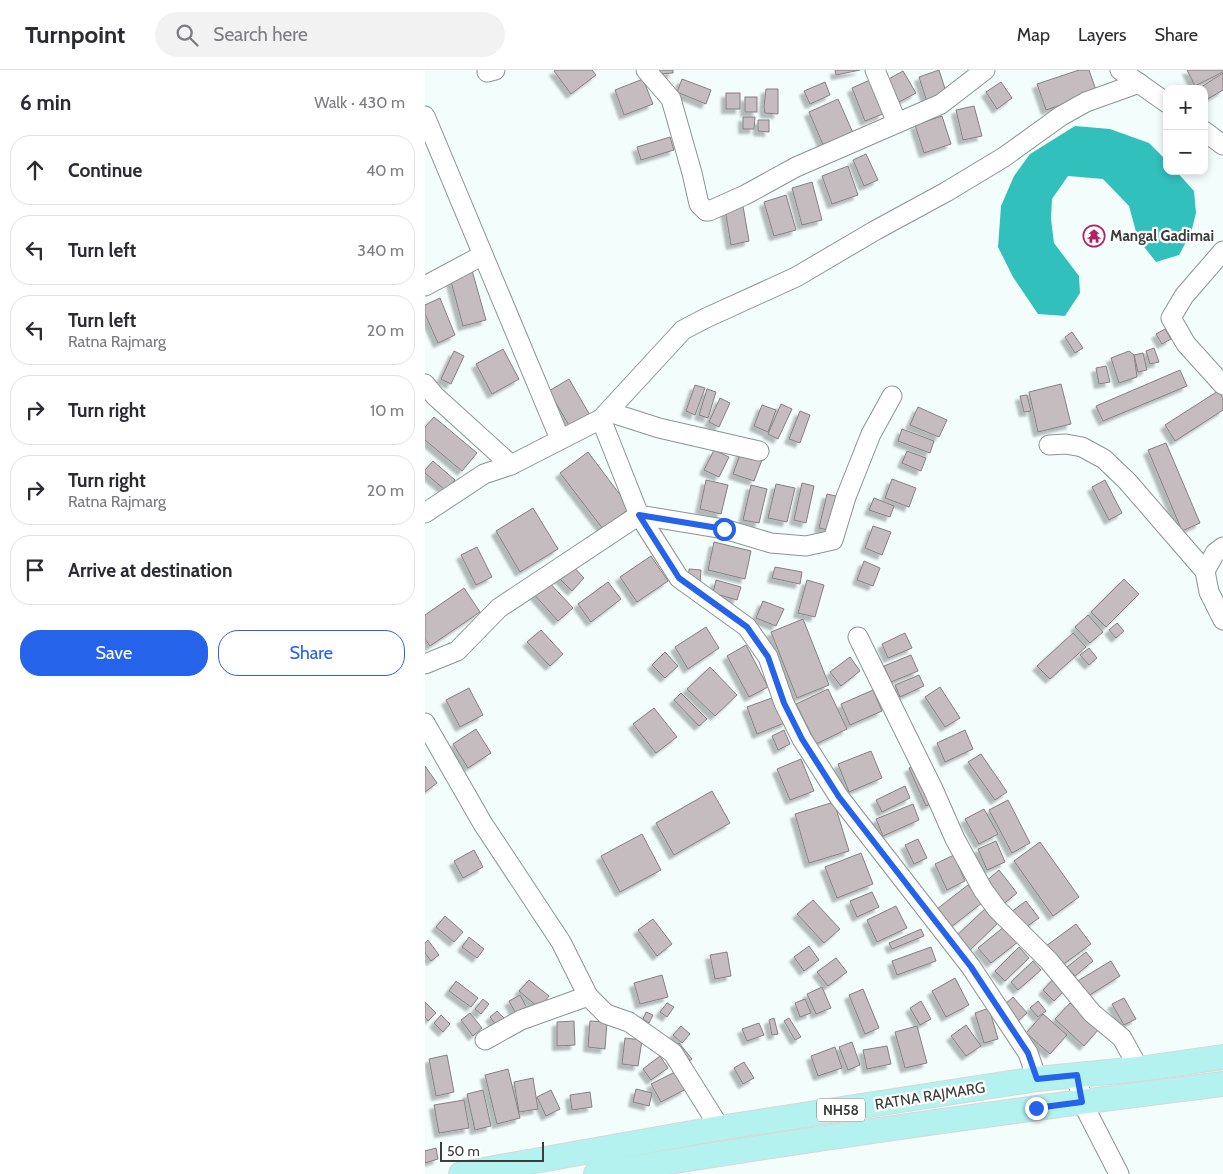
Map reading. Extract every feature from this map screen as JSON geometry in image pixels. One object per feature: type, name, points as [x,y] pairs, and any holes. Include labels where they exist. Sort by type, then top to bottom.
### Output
[{"type":"main road","name":"RATNA RAJMARG","points":[[461,1174],[720,1128],[1037,1079],[1139,1069],[1223,1057]]},
{"type":"main road","name":"RATNA RAJMARG","points":[[596,1174],[733,1151],[1223,1084]]},
{"type":"street","points":[[646,70],[671,99],[699,204],[706,211],[745,195],[796,167],[941,104],[985,70]]},
{"type":"street","points":[[875,70],[897,123]]},
{"type":"street","points":[[1120,70],[1163,100]]},
{"type":"street","points":[[425,513],[484,474],[511,465],[605,416],[683,330],[796,277],[1004,158],[1070,111],[1087,102],[1139,83]]},
{"type":"street","points":[[425,116],[560,439]]},
{"type":"street","points":[[1208,134],[1223,145]]},
{"type":"street","points":[[1223,251],[1184,296],[1171,318],[1186,344],[1223,385]]},
{"type":"street","points":[[425,286],[483,255]]},
{"type":"street","points":[[425,384],[435,396],[511,465]]},
{"type":"street","points":[[425,664],[457,651],[499,608],[639,515],[724,529],[771,543],[806,546],[833,540],[846,497],[871,434],[892,396]]},
{"type":"street","points":[[605,416],[759,451]]},
{"type":"street","points":[[605,416],[639,515],[679,578],[747,627],[768,657],[784,703],[802,739],[839,797],[971,967],[1028,1053],[1037,1079]]},
{"type":"street","points":[[1049,445],[1066,444],[1082,447],[1104,459],[1150,506],[1205,571],[1209,592],[1223,620]]},
{"type":"street","points":[[1205,571],[1215,553],[1223,547]]},
{"type":"street","points":[[859,638],[955,839],[983,890],[997,909],[1049,961],[1092,1013],[1122,1038],[1139,1069]]},
{"type":"street","points":[[425,723],[483,824],[561,942],[588,996],[606,1014],[629,1022],[673,1053],[720,1128]]},
{"type":"street","points":[[485,1040],[521,1020],[588,996]]},
{"type":"street","points":[[1077,1075],[1082,1102],[1119,1174]]},
{"type":"water","points":[[1075,126],[1110,129],[1149,143],[1163,157],[1163,175],[1180,175],[1194,191],[1196,213],[1191,233],[1179,255],[1156,262],[1138,239],[1129,206],[1103,179],[1068,176],[1052,199],[1051,219],[1054,243],[1079,276],[1080,293],[1065,316],[1038,314],[1013,277],[998,247],[1001,206],[1014,176],[1030,154]]},
{"type":"building","points":[[592,70],[596,75],[571,94],[554,71]]},
{"type":"building","points":[[659,70],[673,70],[673,73],[659,74]]},
{"type":"building","points":[[835,70],[860,70],[836,75]]},
{"type":"building","points":[[939,70],[947,95],[927,102],[919,77]]},
{"type":"building","points":[[1079,70],[1089,70],[1097,93],[1046,110],[1037,84]]},
{"type":"building","points":[[1187,70],[1223,70],[1223,72],[1194,85]]},
{"type":"building","points":[[903,71],[916,93],[899,102],[887,80]]},
{"type":"building","points":[[1223,73],[1223,90],[1208,99],[1208,85],[1204,85]]},
{"type":"building","points":[[643,79],[653,104],[624,115],[615,90]]},
{"type":"building","points":[[682,79],[711,90],[706,104],[677,92]]},
{"type":"building","points":[[870,80],[883,114],[865,121],[852,88]]},
{"type":"building","points":[[825,82],[830,95],[810,104],[804,91]]},
{"type":"building","points":[[1001,82],[1012,98],[997,109],[986,92]]},
{"type":"building","points":[[766,89],[778,89],[778,114],[765,113]]},
{"type":"building","points":[[726,93],[740,93],[740,109],[726,109]]},
{"type":"building","points":[[745,97],[757,97],[757,112],[745,112]]},
{"type":"building","points":[[838,99],[853,133],[824,147],[809,112]]},
{"type":"building","points":[[974,106],[982,136],[963,140],[956,110]]},
{"type":"building","points":[[942,116],[951,144],[924,153],[915,125]]},
{"type":"building","points":[[743,117],[755,117],[754,129],[743,129]]},
{"type":"building","points":[[758,120],[769,120],[769,132],[758,131]]},
{"type":"building","points":[[670,137],[674,150],[641,160],[637,147]]},
{"type":"building","points":[[866,154],[878,180],[864,186],[853,160]]},
{"type":"building","points":[[848,166],[858,195],[832,204],[822,176]]},
{"type":"building","points":[[812,182],[822,220],[802,225],[792,188]]},
{"type":"building","points":[[786,195],[796,230],[774,236],[764,202]]},
{"type":"building","points":[[743,206],[749,241],[731,245],[725,209]]},
{"type":"building","points":[[471,267],[486,320],[463,326],[449,274]]},
{"type":"building","points":[[440,298],[455,335],[438,343],[425,314],[425,305]]},
{"type":"building","points":[[1165,329],[1171,339],[1162,344],[1156,334]]},
{"type":"building","points":[[1072,332],[1083,348],[1075,353],[1065,337]]},
{"type":"building","points":[[1154,348],[1159,362],[1150,364],[1146,351]]},
{"type":"building","points":[[503,349],[519,379],[492,394],[476,364]]},
{"type":"building","points":[[454,351],[464,356],[451,384],[441,379]]},
{"type":"building","points":[[1129,351],[1134,355],[1137,377],[1119,383],[1111,358]]},
{"type":"building","points":[[1143,353],[1147,370],[1138,372],[1134,355]]},
{"type":"building","points":[[1106,366],[1110,382],[1099,384],[1096,368]]},
{"type":"building","points":[[1180,370],[1187,386],[1103,421],[1096,406]]},
{"type":"building","points":[[569,379],[591,417],[571,429],[549,391]]},
{"type":"building","points":[[1061,384],[1071,424],[1038,432],[1029,392]]},
{"type":"building","points":[[695,385],[705,388],[695,415],[686,411]]},
{"type":"building","points":[[707,389],[716,392],[708,418],[699,415]]},
{"type":"building","points":[[1218,391],[1223,398],[1223,410],[1175,441],[1165,425]]},
{"type":"building","points":[[1027,395],[1031,411],[1024,412],[1020,396]]},
{"type":"building","points":[[720,398],[730,403],[719,427],[709,422]]},
{"type":"building","points":[[781,404],[792,409],[778,439],[768,434]]},
{"type":"building","points":[[762,405],[776,410],[768,432],[754,426]]},
{"type":"building","points":[[918,407],[947,420],[939,437],[910,425]]},
{"type":"building","points":[[800,411],[810,415],[800,443],[789,439]]},
{"type":"building","points":[[434,417],[477,453],[462,471],[425,440],[425,427]]},
{"type":"building","points":[[902,429],[934,441],[930,453],[898,441]]},
{"type":"building","points":[[1166,443],[1200,523],[1182,531],[1148,450]]},
{"type":"building","points":[[742,449],[763,457],[754,481],[733,474]]},
{"type":"building","points":[[714,450],[729,457],[719,477],[704,470]]},
{"type":"building","points":[[907,451],[926,458],[921,471],[902,463]]},
{"type":"building","points":[[588,452],[630,508],[603,529],[560,473]]},
{"type":"building","points":[[433,461],[455,480],[445,490],[425,473],[425,470]]},
{"type":"building","points":[[892,479],[916,488],[909,507],[885,498]]},
{"type":"building","points":[[706,480],[728,485],[721,514],[700,509]]},
{"type":"building","points":[[1105,480],[1122,513],[1109,520],[1092,487]]},
{"type":"building","points":[[802,483],[814,486],[806,523],[794,520]]},
{"type":"building","points":[[776,484],[795,488],[787,522],[768,518]]},
{"type":"building","points":[[751,485],[767,489],[759,523],[743,520]]},
{"type":"building","points":[[827,494],[840,497],[832,531],[819,528]]},
{"type":"building","points":[[874,498],[894,506],[890,517],[869,510]]},
{"type":"building","points":[[533,508],[558,549],[520,572],[496,531]]},
{"type":"building","points":[[873,526],[891,532],[882,555],[865,548]]},
{"type":"building","points":[[714,542],[751,551],[745,579],[708,570]]},
{"type":"building","points":[[477,547],[492,577],[476,585],[461,555]]},
{"type":"building","points":[[651,556],[668,581],[637,602],[620,577]]},
{"type":"building","points":[[864,561],[880,568],[873,586],[857,580]]},
{"type":"building","points":[[569,562],[584,578],[572,591],[556,575]]},
{"type":"building","points":[[775,567],[802,572],[800,584],[772,578]]},
{"type":"building","points":[[689,569],[701,570],[700,584],[688,583]]},
{"type":"building","points":[[546,579],[573,608],[558,621],[532,592]]},
{"type":"building","points":[[1124,579],[1139,594],[1106,627],[1091,612]]},
{"type":"building","points":[[716,580],[741,587],[737,600],[713,593]]},
{"type":"building","points":[[807,580],[824,585],[815,617],[798,613]]},
{"type":"building","points":[[608,582],[621,599],[591,622],[578,604]]},
{"type":"building","points":[[464,588],[480,612],[430,646],[425,639],[425,615]]},
{"type":"building","points":[[763,601],[784,609],[776,626],[756,618]]},
{"type":"building","points":[[1088,615],[1103,632],[1090,643],[1075,627]]},
{"type":"building","points":[[803,619],[829,685],[797,698],[771,632]]},
{"type":"building","points":[[1117,623],[1124,631],[1116,638],[1109,630]]},
{"type":"building","points":[[706,627],[719,648],[688,669],[675,647]]},
{"type":"building","points":[[541,630],[563,654],[550,666],[527,642]]},
{"type":"building","points":[[905,633],[912,648],[888,658],[882,644]]},
{"type":"building","points":[[1073,633],[1086,647],[1050,679],[1037,666]]},
{"type":"building","points":[[746,645],[768,687],[749,697],[727,656]]},
{"type":"building","points":[[1089,648],[1097,658],[1089,665],[1080,655]]},
{"type":"building","points":[[665,652],[678,666],[665,678],[652,665]]},
{"type":"building","points":[[911,655],[918,671],[891,682],[884,666]]},
{"type":"building","points":[[850,657],[860,671],[841,686],[830,672]]},
{"type":"building","points":[[710,667],[737,695],[715,716],[687,689]]},
{"type":"building","points":[[919,675],[924,686],[900,697],[895,685]]},
{"type":"building","points":[[940,687],[960,718],[945,727],[925,697]]},
{"type":"building","points":[[469,688],[483,715],[460,727],[446,700]]},
{"type":"building","points":[[828,689],[847,729],[816,744],[796,704]]},
{"type":"building","points":[[873,690],[882,711],[850,725],[841,704]]},
{"type":"building","points":[[681,693],[707,719],[699,726],[674,700]]},
{"type":"building","points":[[777,696],[787,722],[757,734],[747,707]]},
{"type":"building","points":[[654,708],[677,737],[656,753],[633,724]]},
{"type":"building","points":[[476,729],[491,753],[468,768],[453,744]]},
{"type":"building","points":[[784,730],[790,744],[778,750],[772,736]]},
{"type":"building","points":[[965,730],[973,749],[945,762],[937,743]]},
{"type":"building","points":[[871,751],[882,778],[849,792],[838,764]]},
{"type":"building","points":[[981,754],[1007,792],[995,800],[968,762]]},
{"type":"building","points":[[801,759],[814,791],[790,800],[777,769]]},
{"type":"building","points":[[917,764],[934,802],[926,806],[909,768]]},
{"type":"building","points":[[425,766],[437,783],[425,792]]},
{"type":"building","points":[[905,786],[910,798],[882,812],[876,800]]},
{"type":"building","points":[[712,791],[730,823],[674,855],[656,823]]},
{"type":"building","points":[[1008,800],[1030,843],[1012,853],[989,810]]},
{"type":"building","points":[[834,802],[849,851],[809,863],[795,814]]},
{"type":"building","points":[[913,804],[919,820],[883,836],[876,819]]},
{"type":"building","points":[[984,809],[998,834],[979,844],[965,819]]},
{"type":"building","points":[[642,834],[661,870],[620,892],[601,856]]},
{"type":"building","points":[[918,839],[927,858],[914,864],[905,845]]},
{"type":"building","points":[[996,841],[1005,862],[987,870],[978,849]]},
{"type":"building","points":[[1040,842],[1079,897],[1053,916],[1014,861]]},
{"type":"building","points":[[474,850],[483,867],[463,878],[454,861]]},
{"type":"building","points":[[861,853],[873,884],[837,898],[825,867]]},
{"type":"building","points":[[954,855],[965,881],[947,890],[935,864]]},
{"type":"building","points":[[999,870],[1017,893],[1001,906],[983,884]]},
{"type":"building","points":[[968,885],[982,903],[951,927],[937,909]]},
{"type":"building","points":[[872,892],[879,907],[857,917],[850,901]]},
{"type":"building","points":[[813,900],[840,929],[824,943],[797,914]]},
{"type":"building","points":[[1026,901],[1039,918],[1023,929],[1011,912]]},
{"type":"building","points":[[896,906],[907,928],[877,942],[867,920]]},
{"type":"building","points":[[987,907],[1000,921],[968,952],[954,938]]},
{"type":"building","points":[[445,916],[463,932],[454,942],[436,927]]},
{"type":"building","points":[[653,919],[672,944],[657,956],[638,930]]},
{"type":"building","points":[[1076,924],[1091,944],[1061,966],[1046,946]]},
{"type":"building","points":[[1005,926],[1018,942],[991,963],[978,948]]},
{"type":"building","points":[[921,929],[924,936],[892,949],[889,943]]},
{"type":"building","points":[[469,937],[484,949],[477,958],[462,947]]},
{"type":"building","points":[[428,940],[439,955],[431,961],[425,953],[425,943]]},
{"type":"building","points":[[809,946],[819,960],[804,971],[794,957]]},
{"type":"building","points":[[931,947],[936,961],[897,975],[892,961]]},
{"type":"building","points":[[1019,947],[1029,958],[1005,981],[995,971]]},
{"type":"building","points":[[727,952],[731,976],[715,979],[710,955]]},
{"type":"building","points":[[1086,952],[1093,961],[1075,976],[1067,967]]},
{"type":"building","points":[[836,958],[847,972],[828,986],[817,972]]},
{"type":"building","points":[[1033,961],[1041,970],[1018,990],[1011,982]]},
{"type":"building","points":[[1111,961],[1120,976],[1085,998],[1076,982]]},
{"type":"building","points":[[662,975],[668,997],[640,1004],[634,983]]},
{"type":"building","points":[[1056,976],[1068,987],[1054,1001],[1043,990]]},
{"type":"building","points":[[955,978],[969,1005],[946,1017],[932,991]]},
{"type":"building","points":[[529,980],[549,996],[539,1008],[519,991]]},
{"type":"building","points":[[456,981],[478,998],[471,1007],[449,991]]},
{"type":"building","points":[[822,987],[831,1008],[816,1014],[807,994]]},
{"type":"building","points":[[863,989],[879,1028],[865,1034],[849,995]]},
{"type":"building","points":[[520,995],[527,1008],[516,1014],[509,1001]]},
{"type":"building","points":[[1013,997],[1027,1013],[1018,1021],[1003,1006]]},
{"type":"building","points":[[1124,998],[1136,1019],[1124,1025],[1112,1004]]},
{"type":"building","points":[[483,999],[489,1004],[481,1014],[475,1009]]},
{"type":"building","points":[[805,999],[811,1013],[800,1017],[795,1003]]},
{"type":"building","points":[[921,1001],[931,1019],[920,1025],[910,1008]]},
{"type":"building","points":[[1038,1001],[1046,1011],[1038,1017],[1030,1008]]},
{"type":"building","points":[[425,1002],[436,1013],[428,1021],[425,1017]]},
{"type":"building","points":[[667,1003],[674,1007],[667,1017],[660,1012]]},
{"type":"building","points":[[1070,1003],[1099,1029],[1084,1046],[1055,1019]]},
{"type":"building","points":[[989,1008],[998,1039],[984,1043],[975,1013]]},
{"type":"building","points":[[497,1011],[504,1018],[496,1025],[490,1017]]},
{"type":"building","points":[[646,1012],[653,1015],[649,1023],[643,1019]]},
{"type":"building","points":[[470,1013],[482,1028],[473,1036],[461,1020]]},
{"type":"building","points":[[1043,1014],[1067,1035],[1050,1054],[1026,1033]]},
{"type":"building","points":[[441,1015],[450,1024],[443,1032],[434,1023]]},
{"type":"building","points":[[774,1018],[778,1034],[772,1035],[769,1020]]},
{"type":"building","points":[[789,1018],[801,1037],[795,1040],[784,1021]]},
{"type":"building","points":[[574,1021],[575,1045],[557,1046],[557,1022]]},
{"type":"building","points":[[590,1021],[607,1022],[605,1049],[588,1047]]},
{"type":"building","points":[[759,1023],[764,1035],[747,1041],[742,1029]]},
{"type":"building","points":[[966,1025],[981,1046],[966,1056],[951,1036]]},
{"type":"building","points":[[681,1026],[690,1034],[682,1043],[673,1035]]},
{"type":"building","points":[[917,1026],[927,1063],[905,1068],[895,1032]]},
{"type":"building","points":[[625,1038],[642,1040],[638,1066],[622,1064]]},
{"type":"building","points":[[852,1042],[860,1065],[848,1070],[839,1047]]},
{"type":"building","points":[[679,1043],[692,1059],[684,1065],[671,1049]]},
{"type":"building","points":[[887,1046],[891,1064],[867,1069],[863,1050]]},
{"type":"building","points":[[835,1047],[842,1068],[818,1076],[811,1056]]},
{"type":"building","points":[[447,1055],[454,1092],[436,1096],[429,1059]]},
{"type":"building","points":[[660,1056],[668,1068],[651,1080],[643,1069]]},
{"type":"building","points":[[744,1062],[754,1078],[743,1084],[734,1068]]},
{"type":"building","points":[[508,1069],[520,1118],[497,1124],[485,1075]]},
{"type":"building","points":[[677,1071],[686,1089],[661,1102],[651,1084]]},
{"type":"building","points":[[533,1078],[538,1109],[519,1112],[514,1082]]},
{"type":"building","points":[[636,1089],[652,1093],[649,1106],[633,1102]]},
{"type":"building","points":[[483,1090],[491,1126],[475,1130],[467,1094]]},
{"type":"building","points":[[551,1090],[560,1109],[546,1116],[537,1097]]},
{"type":"building","points":[[590,1092],[592,1107],[572,1110],[570,1095]]},
{"type":"building","points":[[464,1100],[469,1128],[439,1133],[434,1105]]},
{"type":"building","points":[[436,1148],[438,1159],[425,1163],[425,1151]]},
{"type":"place","name":"Mangal Gadimai","points":[[1094,236]]},
{"type":"route","points":[[724,529],[639,515],[679,578],[747,627],[768,657],[784,703],[802,739],[839,797],[971,967],[1028,1053],[1037,1079],[1077,1075],[1082,1102],[1036,1108]]}]
